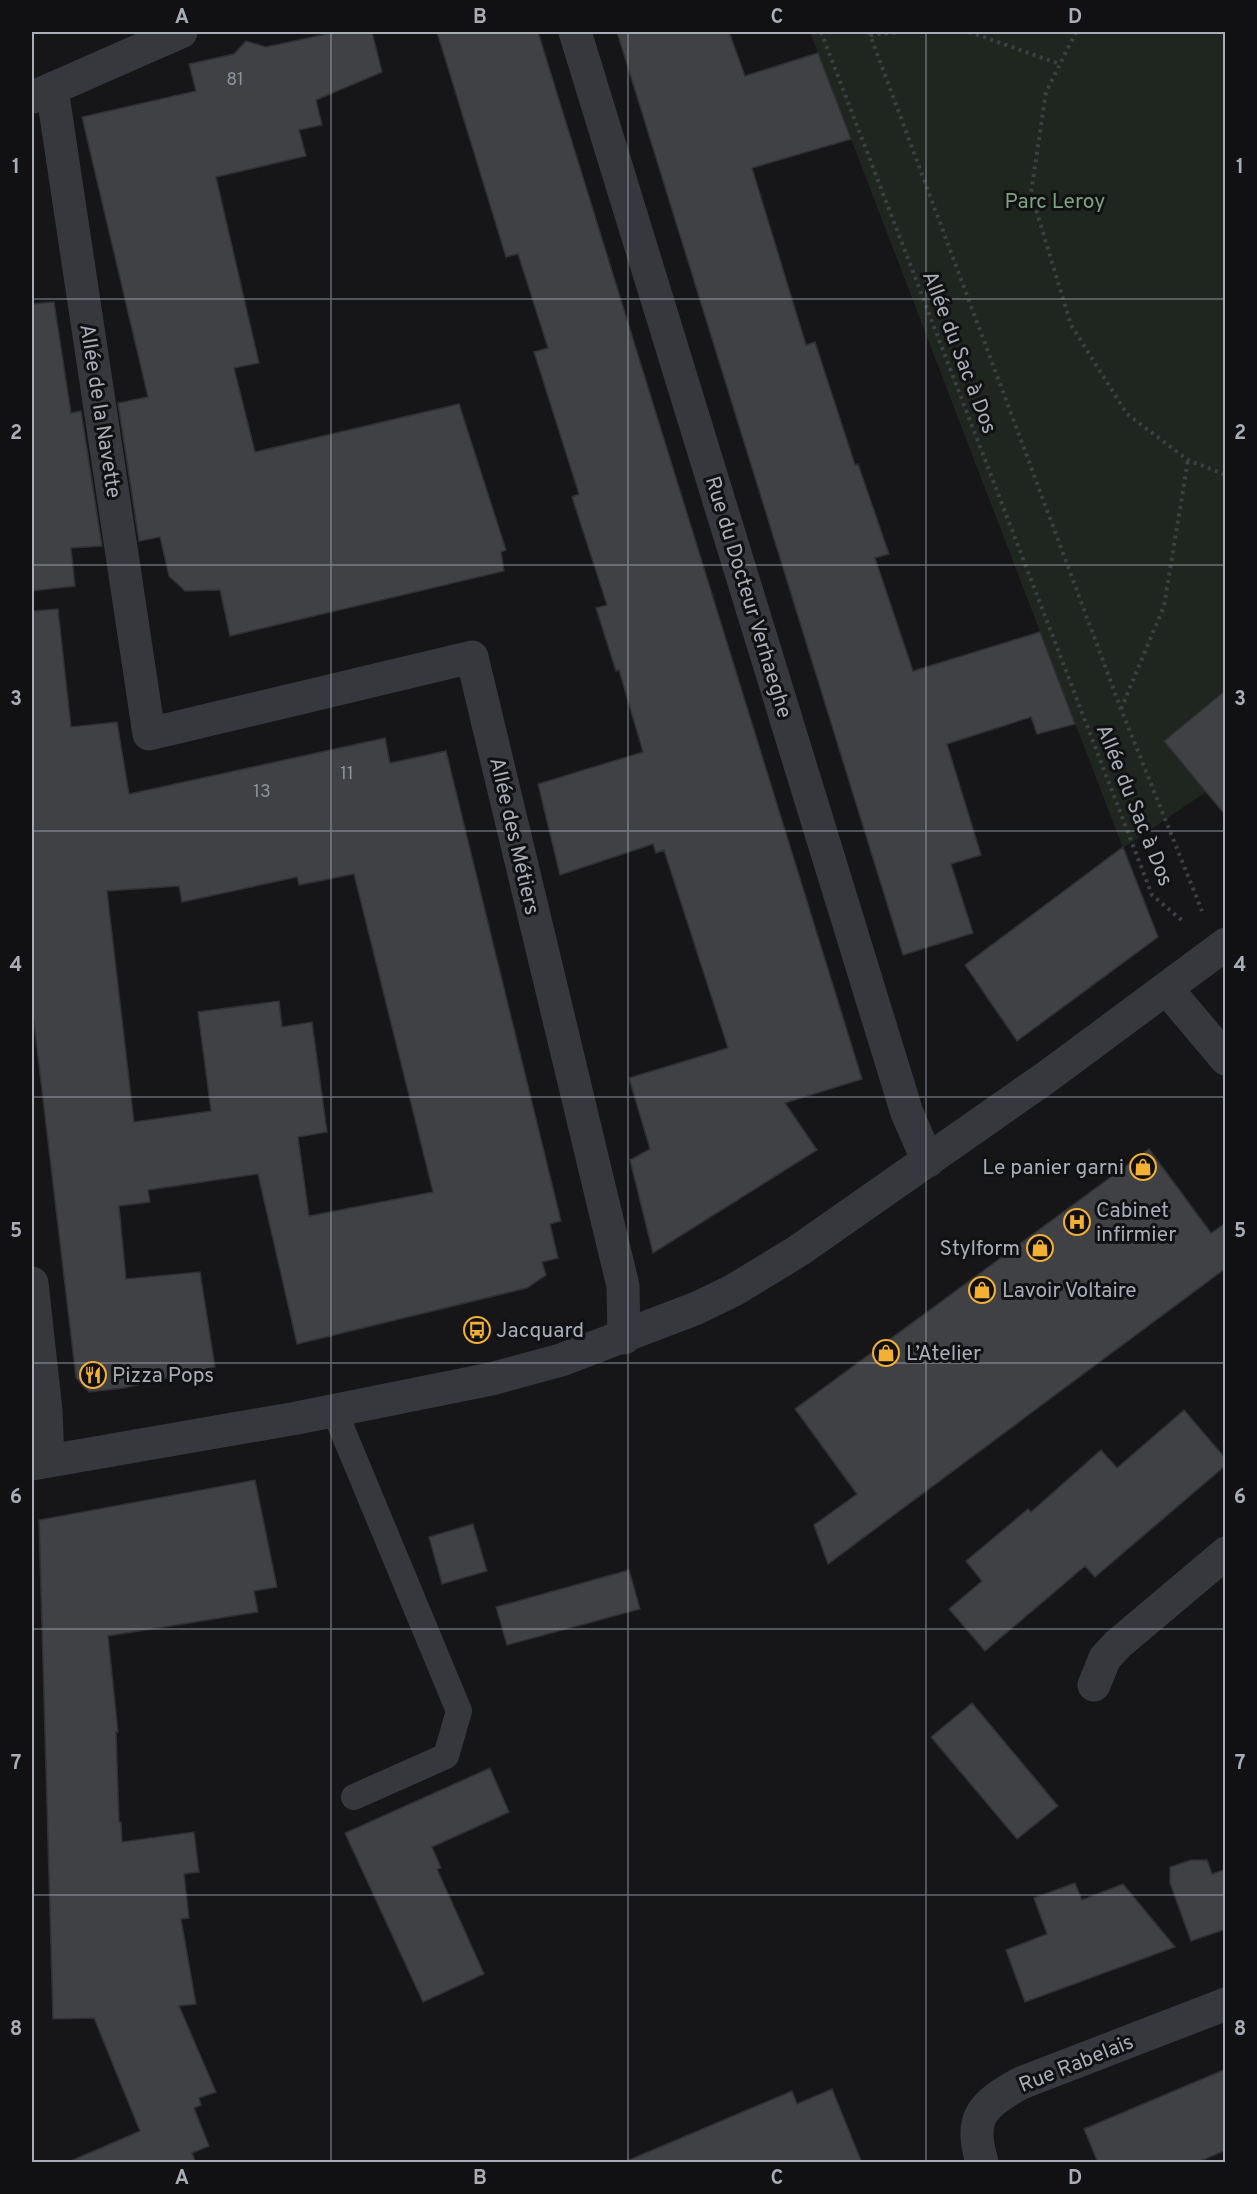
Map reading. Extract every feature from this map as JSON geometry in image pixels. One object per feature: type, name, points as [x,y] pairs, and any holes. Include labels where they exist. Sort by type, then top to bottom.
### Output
[{"type":"street","points":[[42,93],[181,32]]},
{"type":"street","name":"Rue du Docteur Verhaeghe","points":[[575,32],[903,1102],[914,1134],[928,1161]]},
{"type":"street","name":"Allée de la Navette","points":[[42,93],[149,734]]},
{"type":"street","name":"Allée des Métiers","points":[[149,734],[472,657],[623,1286],[624,1338]]},
{"type":"street","points":[[32,1283],[46,1411],[40,1462],[334,1410],[491,1379],[561,1360],[624,1338],[697,1308],[768,1270],[928,1161],[1221,948]]},
{"type":"street","points":[[1167,989],[1226,1059]]},
{"type":"street","points":[[1094,1685],[1105,1658],[1118,1644],[1226,1553]]},
{"type":"street","name":"Rue Rabelais","points":[[982,2163],[977,2146],[976,2126],[981,2112],[996,2097],[1021,2083],[1226,2004]]},
{"type":"lane","points":[[334,1410],[459,1711],[446,1756],[354,1797]]},
{"type":"path","name":"Allée du Sac à Dos","points":[[821,32],[1152,895],[1221,948]]},
{"type":"path","points":[[870,33],[901,32]]},
{"type":"path","points":[[969,32],[1059,64]]},
{"type":"path","points":[[1076,32],[1046,92],[1031,193],[1071,325],[1126,414],[1188,460],[1226,475]]},
{"type":"path","name":"Allée du Sac à Dos","points":[[870,33],[1121,709],[1221,948]]},
{"type":"path","points":[[1121,709],[1164,606],[1188,460]]},
{"type":"green space","name":"Parc Leroy","points":[[810,32],[1225,32],[1225,690],[1164,741],[1206,792],[1123,848]]},
{"type":"building","points":[[336,32],[372,32],[382,72],[316,100],[322,125],[299,130],[306,156],[216,177],[259,363],[234,368],[255,452],[459,404],[506,550],[501,552],[504,571],[230,636],[220,590],[185,591],[169,576],[160,537],[139,541],[118,403],[148,397],[82,117],[196,91],[189,64],[234,54],[246,41],[266,47]]},
{"type":"building","points":[[437,32],[538,32],[862,1079],[785,1103],[817,1150],[653,1253],[630,1160],[650,1149],[629,1078],[728,1048],[664,850],[656,853],[653,844],[560,875],[538,784],[643,752],[619,670],[616,671],[596,608],[607,605],[572,497],[579,494],[534,352],[548,348],[518,254],[506,257]]},
{"type":"building","points":[[617,32],[729,32],[745,76],[818,53],[851,139],[752,168],[806,345],[815,342],[855,465],[858,464],[889,554],[875,558],[913,671],[1040,632],[1075,724],[1037,734],[1031,717],[947,744],[981,855],[951,864],[973,933],[903,955]]},
{"type":"building","points":[[54,302],[71,413],[81,411],[102,546],[71,548],[75,586],[32,591],[32,304]]},
{"type":"building","points":[[58,609],[71,727],[117,722],[129,794],[385,738],[390,763],[446,751],[561,1221],[550,1224],[558,1258],[542,1262],[546,1275],[527,1288],[297,1344],[258,1174],[148,1190],[150,1202],[119,1206],[126,1279],[200,1272],[215,1367],[124,1388],[89,1392],[76,1378],[32,1006],[32,611]],"holes":[[[354,874],[433,1192],[309,1216],[298,1137],[327,1132],[312,1022],[282,1027],[279,1001],[198,1012],[211,1111],[134,1122],[107,891],[179,886],[182,902],[297,877],[299,885]]]},
{"type":"building","points":[[1226,690],[1226,816],[1164,741]]},
{"type":"building","points":[[1123,847],[1158,937],[1017,1041],[965,965]]},
{"type":"building","points":[[1149,1149],[1211,1233],[1226,1223],[1226,1268],[828,1564],[814,1525],[857,1494],[795,1409]]},
{"type":"building","points":[[1184,1410],[1226,1459],[1226,1465],[1095,1577],[1085,1566],[985,1651],[949,1609],[982,1581],[966,1561],[1028,1509],[1031,1512],[1101,1450],[1117,1468]]},
{"type":"building","points":[[255,1480],[277,1587],[254,1591],[258,1612],[108,1636],[118,1732],[116,1732],[119,1822],[121,1822],[122,1842],[194,1832],[199,1872],[184,1874],[189,1918],[181,1919],[196,2004],[179,2006],[216,2092],[199,2098],[201,2105],[194,2108],[209,2146],[192,2153],[196,2163],[66,2163],[140,2131],[94,2018],[53,2019],[39,1520]]},
{"type":"building","points":[[473,1524],[487,1571],[442,1584],[429,1537]]},
{"type":"building","points":[[629,1570],[640,1609],[507,1645],[496,1607]]},
{"type":"building","points":[[972,1703],[1058,1806],[1017,1839],[931,1737]]},
{"type":"building","points":[[490,1768],[509,1812],[432,1847],[441,1868],[437,1869],[484,1974],[423,2002],[345,1833]]},
{"type":"building","points":[[1191,1860],[1207,1860],[1212,1874],[1226,1869],[1226,1929],[1191,1941],[1170,1883],[1170,1867]]},
{"type":"building","points":[[1075,1883],[1082,1900],[1123,1884],[1175,1947],[1025,2002],[1006,1950],[1047,1934],[1034,1898]]},
{"type":"building","points":[[1226,2069],[1226,2150],[1196,2163],[1098,2163],[1084,2129]]},
{"type":"building","points":[[832,2089],[862,2163],[622,2163],[792,2091],[797,2104]]},
{"type":"place","name":"Le panier garni","points":[[1143,1167]]},
{"type":"place","name":"Cabinet infirmier","points":[[1077,1222]]},
{"type":"place","name":"Stylform","points":[[1040,1248]]},
{"type":"place","name":"Lavoir Voltaire","points":[[982,1290]]},
{"type":"place","name":"Jacquard","points":[[477,1330]]},
{"type":"place","name":"L’Atelier","points":[[886,1353]]},
{"type":"place","name":"Pizza Pops","points":[[93,1375]]}]
